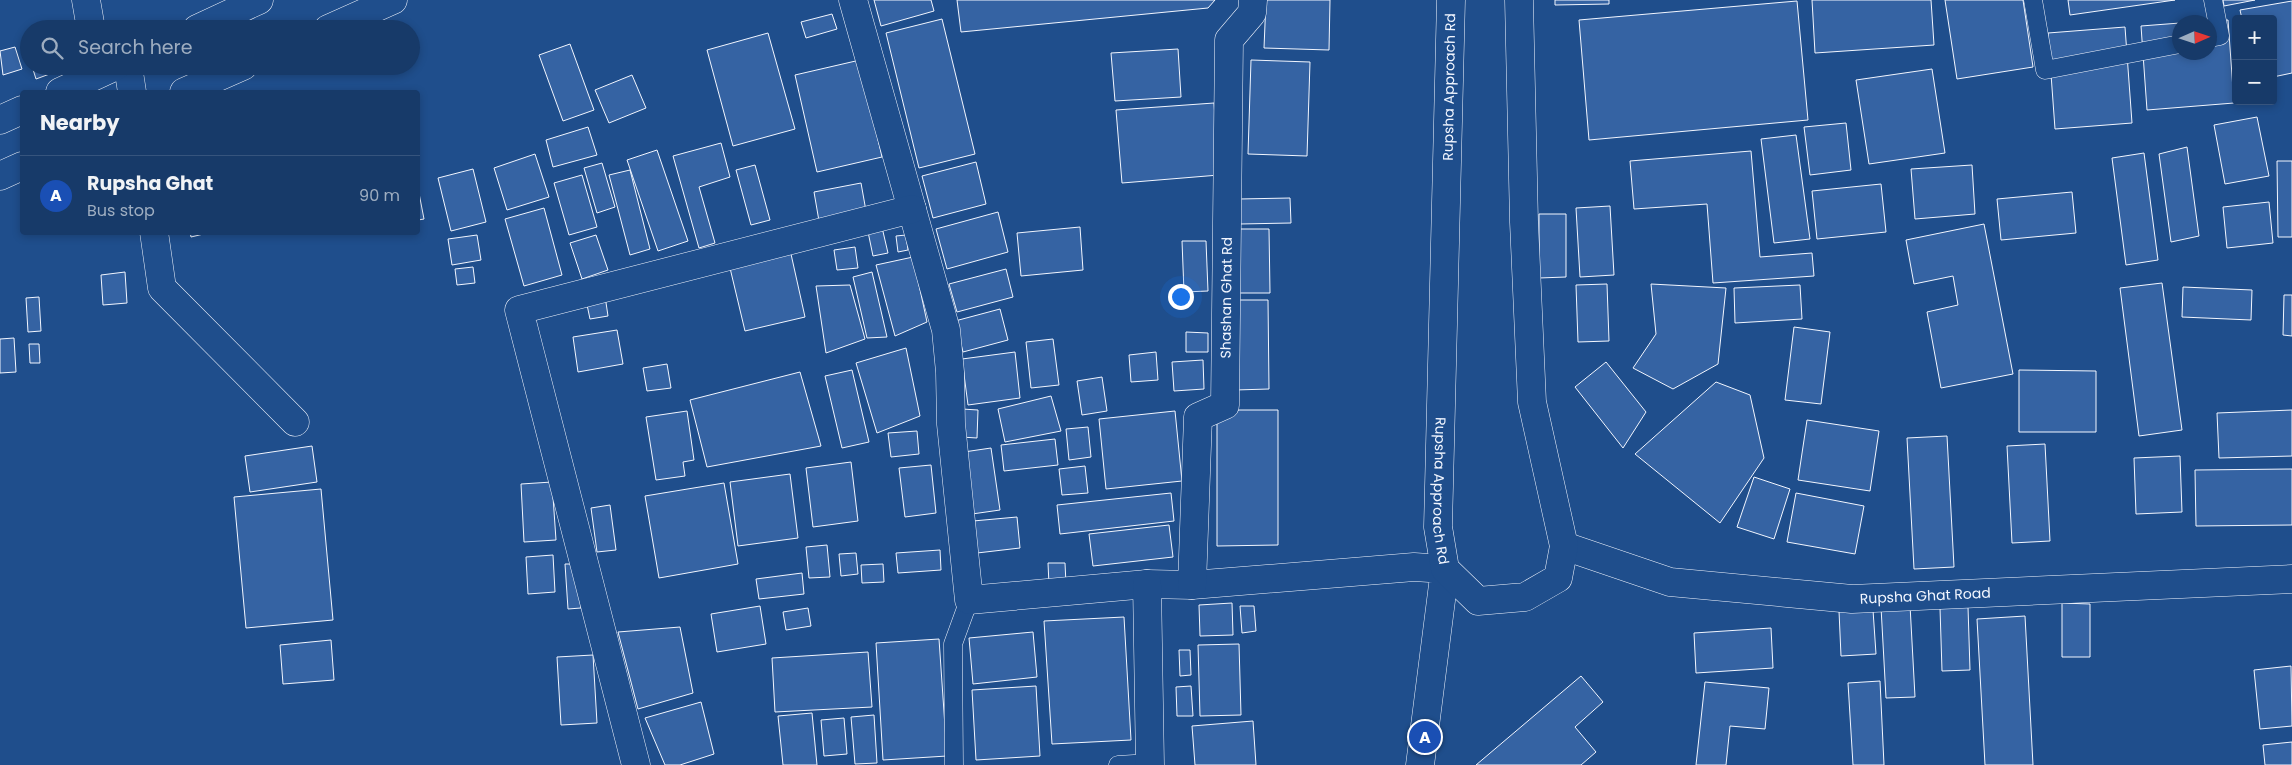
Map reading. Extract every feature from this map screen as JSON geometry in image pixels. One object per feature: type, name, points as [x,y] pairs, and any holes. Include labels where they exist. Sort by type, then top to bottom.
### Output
[{"type":"main road","points":[[86,0],[89,20]]},
{"type":"main road","points":[[216,20],[259,0]]},
{"type":"main road","points":[[348,20],[393,0]]},
{"type":"main road","points":[[853,0],[946,330],[950,372],[951,424],[969,600],[1147,584],[1192,585],[1414,568],[1445,569],[1420,765]]},
{"type":"main road","name":"Shashan Ghat Rd","points":[[1192,585],[1198,416],[1225,405],[1229,40],[1252,13],[1253,0]]},
{"type":"main road","name":"Rupsha Approach Rd","points":[[1451,0],[1438,527],[1445,569],[1478,601],[1525,597],[1558,578],[1564,546],[1532,402],[1524,222],[1519,0]]},
{"type":"main road","points":[[64,90],[93,75]]},
{"type":"main road","points":[[129,75],[132,90]]},
{"type":"main road","points":[[189,90],[223,75]]},
{"type":"main road","points":[[0,120],[20,111]]},
{"type":"main road","points":[[0,176],[20,167]]},
{"type":"main road","points":[[636,765],[518,310],[912,208]]},
{"type":"main road","points":[[154,235],[162,288],[295,422]]},
{"type":"main road","name":"Rupsha Ghat Road","points":[[1564,546],[1670,582],[1852,599],[2292,579]]},
{"type":"main road","points":[[1147,584],[1150,764]]},
{"type":"lane","points":[[2033,0],[2045,70],[2172,46]]},
{"type":"lane","points":[[2213,0],[2216,15]]},
{"type":"lane","points":[[2217,21],[2220,36],[2217,37]]},
{"type":"lane","points":[[954,765],[953,644],[969,600]]},
{"type":"lane","points":[[1118,765],[1150,764]]},
{"type":"building","points":[[874,0],[931,0],[934,11],[881,26]]},
{"type":"building","points":[[957,0],[1215,0],[1208,8],[961,32]]},
{"type":"building","points":[[1266,0],[1330,0],[1329,50],[1264,48]]},
{"type":"building","points":[[1555,0],[1609,0],[1609,4],[1555,5]]},
{"type":"building","points":[[1812,0],[1931,0],[1934,45],[1815,53]]},
{"type":"building","points":[[1945,0],[2023,0],[2033,67],[1957,79]]},
{"type":"building","points":[[2068,0],[2175,0],[2070,15]]},
{"type":"building","points":[[2223,0],[2255,0],[2224,6]]},
{"type":"building","points":[[1797,1],[1808,120],[1589,140],[1579,20]]},
{"type":"building","points":[[2292,1],[2292,73],[2277,76],[2277,15],[2241,15],[2240,10]]},
{"type":"building","points":[[832,14],[837,29],[806,38],[801,22]]},
{"type":"building","points":[[942,19],[975,154],[919,168],[886,33]]},
{"type":"building","points":[[2228,20],[2232,103],[2147,110],[2141,26],[2172,24],[2172,60],[2217,60],[2217,21]]},
{"type":"building","points":[[2125,27],[2132,123],[2055,129],[2048,33]]},
{"type":"building","points":[[768,33],[795,129],[733,146],[707,50]]},
{"type":"building","points":[[570,44],[594,110],[563,121],[539,55]]},
{"type":"building","points":[[15,47],[20,70],[3,75],[0,51]]},
{"type":"building","points":[[1178,49],[1181,97],[1115,101],[1111,53]]},
{"type":"building","points":[[860,60],[882,157],[817,172],[795,75]]},
{"type":"building","points":[[1251,60],[1310,62],[1307,156],[1248,154]]},
{"type":"building","points":[[1932,69],[1945,153],[1869,164],[1856,80]]},
{"type":"building","points":[[35,75],[47,75],[36,79]]},
{"type":"building","points":[[632,75],[646,108],[609,123],[595,90]]},
{"type":"building","points":[[1214,103],[1219,175],[1122,183],[1116,110]]},
{"type":"building","points":[[2257,117],[2269,176],[2225,184],[2214,125]]},
{"type":"building","points":[[1846,123],[1851,170],[1810,175],[1804,127]]},
{"type":"building","points":[[588,127],[597,155],[553,167],[546,140]]},
{"type":"building","points":[[1796,135],[1810,239],[1774,243],[1761,139]]},
{"type":"building","points":[[721,143],[730,177],[699,187],[715,243],[699,248],[673,156]]},
{"type":"building","points":[[2187,147],[2199,236],[2171,242],[2159,154]]},
{"type":"building","points":[[657,150],[688,241],[658,251],[627,160]]},
{"type":"building","points":[[1751,151],[1760,257],[1812,253],[1814,276],[1713,283],[1707,204],[1634,209],[1630,161]]},
{"type":"building","points":[[2144,153],[2158,260],[2126,265],[2112,158]]},
{"type":"building","points":[[535,154],[549,197],[507,210],[494,168]]},
{"type":"building","points":[[2277,161],[2292,161],[2292,237],[2278,237]]},
{"type":"building","points":[[976,162],[986,204],[933,218],[922,176]]},
{"type":"building","points":[[602,163],[615,207],[597,213],[584,168]]},
{"type":"building","points":[[755,165],[770,220],[751,225],[736,170]]},
{"type":"building","points":[[1972,165],[1975,214],[1915,219],[1911,169]]},
{"type":"building","points":[[473,169],[486,222],[451,231],[438,178]]},
{"type":"building","points":[[630,170],[650,249],[630,255],[609,175]]},
{"type":"building","points":[[582,175],[597,227],[569,235],[554,183]]},
{"type":"building","points":[[861,183],[866,211],[819,221],[814,192]]},
{"type":"building","points":[[1881,184],[1886,232],[1817,239],[1812,191]]},
{"type":"building","points":[[2072,192],[2076,233],[2001,240],[1997,199]]},
{"type":"building","points":[[420,198],[424,219],[420,220]]},
{"type":"building","points":[[1290,198],[1291,223],[1240,224],[1239,199]]},
{"type":"building","points":[[2269,202],[2273,243],[2227,248],[2223,207]]},
{"type":"building","points":[[1610,206],[1614,275],[1580,277],[1576,208]]},
{"type":"building","points":[[544,208],[562,275],[524,286],[505,219]]},
{"type":"building","points":[[998,212],[1008,252],[947,269],[936,229]]},
{"type":"building","points":[[1539,214],[1566,214],[1566,277],[1539,278]]},
{"type":"building","points":[[881,223],[888,253],[873,256],[867,227]]},
{"type":"building","points":[[1984,224],[2013,374],[1941,388],[1927,312],[1958,305],[1953,276],[1914,284],[1906,240]]},
{"type":"building","points":[[1080,227],[1083,270],[1021,276],[1017,233]]},
{"type":"building","points":[[1236,229],[1269,229],[1270,293],[1236,293]]},
{"type":"building","points":[[477,235],[481,260],[452,265],[448,239]]},
{"type":"building","points":[[596,235],[608,270],[582,279],[570,243]]},
{"type":"building","points":[[906,235],[908,250],[898,252],[896,236]]},
{"type":"building","points":[[1182,241],[1206,241],[1208,291],[1184,292]]},
{"type":"building","points":[[855,247],[858,268],[837,270],[834,250]]},
{"type":"building","points":[[791,254],[805,317],[745,331],[730,268]]},
{"type":"building","points":[[913,257],[927,322],[895,336],[876,265]]},
{"type":"building","points":[[473,267],[475,283],[457,285],[455,269]]},
{"type":"building","points":[[1006,269],[1013,297],[957,312],[949,284]]},
{"type":"building","points":[[125,272],[127,303],[103,305],[101,275]]},
{"type":"building","points":[[872,272],[887,337],[867,338],[853,277]]},
{"type":"building","points":[[2162,283],[2182,430],[2139,436],[2120,288]]},
{"type":"building","points":[[1607,284],[1609,341],[1578,342],[1576,285]]},
{"type":"building","points":[[1651,284],[1726,288],[1718,364],[1673,389],[1633,368],[1656,334]]},
{"type":"building","points":[[850,285],[865,339],[826,353],[816,286]]},
{"type":"building","points":[[1800,285],[1802,319],[1735,323],[1734,288]]},
{"type":"building","points":[[2183,287],[2252,290],[2251,320],[2182,317]]},
{"type":"building","points":[[2284,295],[2292,295],[2292,336],[2283,335]]},
{"type":"building","points":[[605,296],[608,316],[590,319],[586,300]]},
{"type":"building","points":[[39,297],[41,331],[28,332],[26,298]]},
{"type":"building","points":[[1234,300],[1268,300],[1269,389],[1235,390]]},
{"type":"building","points":[[1000,309],[1008,340],[963,352],[955,321]]},
{"type":"building","points":[[1794,327],[1830,332],[1821,404],[1785,400]]},
{"type":"building","points":[[617,330],[623,364],[578,372],[573,337]]},
{"type":"building","points":[[1186,332],[1208,333],[1208,352],[1186,352]]},
{"type":"building","points":[[14,338],[16,372],[0,373],[0,339]]},
{"type":"building","points":[[1053,339],[1059,385],[1031,388],[1026,342]]},
{"type":"building","points":[[29,344],[39,344],[40,363],[30,363]]},
{"type":"building","points":[[906,348],[920,416],[877,433],[856,363]]},
{"type":"building","points":[[1015,352],[1020,398],[968,405],[962,359]]},
{"type":"building","points":[[1156,352],[1158,380],[1131,382],[1129,355]]},
{"type":"building","points":[[1203,360],[1204,389],[1174,391],[1172,362]]},
{"type":"building","points":[[1606,362],[1646,412],[1623,448],[1575,387]]},
{"type":"building","points":[[667,364],[671,388],[647,391],[643,368]]},
{"type":"building","points":[[852,370],[869,442],[842,448],[825,376]]},
{"type":"building","points":[[2019,370],[2096,371],[2096,432],[2019,432]]},
{"type":"building","points":[[800,372],[821,446],[707,467],[690,400]]},
{"type":"building","points":[[1102,377],[1107,411],[1082,415],[1077,381]]},
{"type":"building","points":[[1716,382],[1750,395],[1764,458],[1720,523],[1635,454]]},
{"type":"building","points":[[1051,396],[1061,431],[1005,442],[998,409]]},
{"type":"building","points":[[962,409],[978,410],[977,438],[961,437]]},
{"type":"building","points":[[1217,410],[1278,410],[1278,545],[1217,546]]},
{"type":"building","points":[[2292,410],[2292,456],[2219,458],[2217,413]]},
{"type":"building","points":[[687,411],[694,460],[683,462],[685,476],[656,480],[646,417]]},
{"type":"building","points":[[1175,411],[1182,481],[1106,489],[1099,419]]},
{"type":"building","points":[[1807,420],[1879,431],[1870,491],[1798,480]]},
{"type":"building","points":[[1088,427],[1091,457],[1069,460],[1066,429]]},
{"type":"building","points":[[917,431],[919,454],[891,457],[888,433]]},
{"type":"building","points":[[1947,436],[1954,567],[1914,569],[1907,438]]},
{"type":"building","points":[[1055,439],[1058,465],[1004,471],[1001,445]]},
{"type":"building","points":[[2045,444],[2050,541],[2012,543],[2007,446]]},
{"type":"building","points":[[312,446],[317,482],[250,492],[245,456]]},
{"type":"building","points":[[991,448],[1000,510],[965,515],[957,453]]},
{"type":"building","points":[[2180,456],[2182,512],[2136,514],[2134,458]]},
{"type":"building","points":[[851,462],[858,521],[813,527],[806,468]]},
{"type":"building","points":[[931,465],[936,513],[905,517],[899,468]]},
{"type":"building","points":[[1085,466],[1088,493],[1062,495],[1059,469]]},
{"type":"building","points":[[2292,469],[2292,525],[2196,526],[2195,470]]},
{"type":"building","points":[[790,474],[798,538],[738,546],[730,482]]},
{"type":"building","points":[[1754,477],[1790,489],[1774,539],[1737,527]]},
{"type":"building","points":[[552,482],[556,540],[524,542],[521,484]]},
{"type":"building","points":[[724,483],[738,564],[659,578],[645,496]]},
{"type":"building","points":[[321,489],[333,620],[246,628],[234,497]]},
{"type":"building","points":[[1171,493],[1174,521],[1060,534],[1057,505]]},
{"type":"building","points":[[1796,493],[1864,506],[1855,554],[1787,542]]},
{"type":"building","points":[[610,505],[616,550],[597,552],[591,508]]},
{"type":"building","points":[[1017,517],[1020,548],[977,553],[973,521]]},
{"type":"building","points":[[1169,525],[1173,557],[1093,566],[1089,534]]},
{"type":"building","points":[[827,545],[830,577],[809,578],[806,547]]},
{"type":"building","points":[[940,550],[941,570],[898,573],[896,553]]},
{"type":"building","points":[[856,553],[858,574],[841,576],[839,554]]},
{"type":"building","points":[[553,555],[555,592],[528,594],[526,557]]},
{"type":"building","points":[[1048,563],[1065,563],[1066,584],[1049,585]]},
{"type":"building","points":[[565,564],[578,564],[581,608],[568,609]]},
{"type":"building","points":[[883,564],[884,582],[862,583],[861,565]]},
{"type":"building","points":[[802,573],[804,594],[759,599],[756,579]]},
{"type":"building","points":[[1232,603],[1233,635],[1200,636],[1199,605]]},
{"type":"building","points":[[2062,603],[2090,604],[2090,657],[2062,657]]},
{"type":"building","points":[[1910,605],[1915,697],[1886,698],[1881,607]]},
{"type":"building","points":[[760,606],[766,644],[717,652],[711,614]]},
{"type":"building","points":[[1240,606],[1254,606],[1256,631],[1242,633]]},
{"type":"building","points":[[1968,607],[1970,670],[1942,671],[1940,608]]},
{"type":"building","points":[[808,608],[811,626],[786,630],[783,612]]},
{"type":"building","points":[[1873,610],[1876,654],[1841,656],[1839,611]]},
{"type":"building","points":[[2025,616],[2033,765],[1985,765],[1977,619]]},
{"type":"building","points":[[1124,617],[1131,740],[1052,744],[1044,621]]},
{"type":"building","points":[[680,627],[693,693],[638,709],[618,632]]},
{"type":"building","points":[[1771,628],[1773,668],[1696,673],[1694,633]]},
{"type":"building","points":[[1033,632],[1037,677],[973,684],[969,638]]},
{"type":"building","points":[[939,639],[947,756],[883,760],[876,643]]},
{"type":"building","points":[[331,640],[334,680],[283,684],[280,645]]},
{"type":"building","points":[[1239,644],[1241,715],[1200,716],[1198,645]]},
{"type":"building","points":[[1179,650],[1190,650],[1191,675],[1180,676]]},
{"type":"building","points":[[868,652],[872,707],[775,712],[772,658]]},
{"type":"building","points":[[593,655],[597,723],[561,725],[557,657]]},
{"type":"building","points":[[2291,666],[2292,726],[2260,729],[2254,670]]},
{"type":"building","points":[[1581,676],[1603,702],[1575,727],[1596,752],[1581,765],[1476,765]]},
{"type":"building","points":[[1880,681],[1884,765],[1853,765],[1848,683]]},
{"type":"building","points":[[1705,682],[1769,688],[1765,729],[1730,726],[1726,765],[1696,765]]},
{"type":"building","points":[[1036,686],[1040,756],[976,760],[972,690]]},
{"type":"building","points":[[1191,686],[1193,716],[1177,716],[1176,687]]},
{"type":"building","points":[[701,702],[714,754],[680,765],[665,765],[645,718]]},
{"type":"building","points":[[812,713],[817,765],[783,765],[778,716]]},
{"type":"building","points":[[874,715],[877,763],[855,764],[851,717]]},
{"type":"building","points":[[844,718],[847,754],[824,756],[821,720]]},
{"type":"building","points":[[1253,721],[1256,765],[1195,765],[1192,726]]},
{"type":"building","points":[[2292,742],[2292,765],[2265,765],[2263,745]]},
{"type":"place","name":"Rupsha Ghat","points":[[1425,737]]}]
